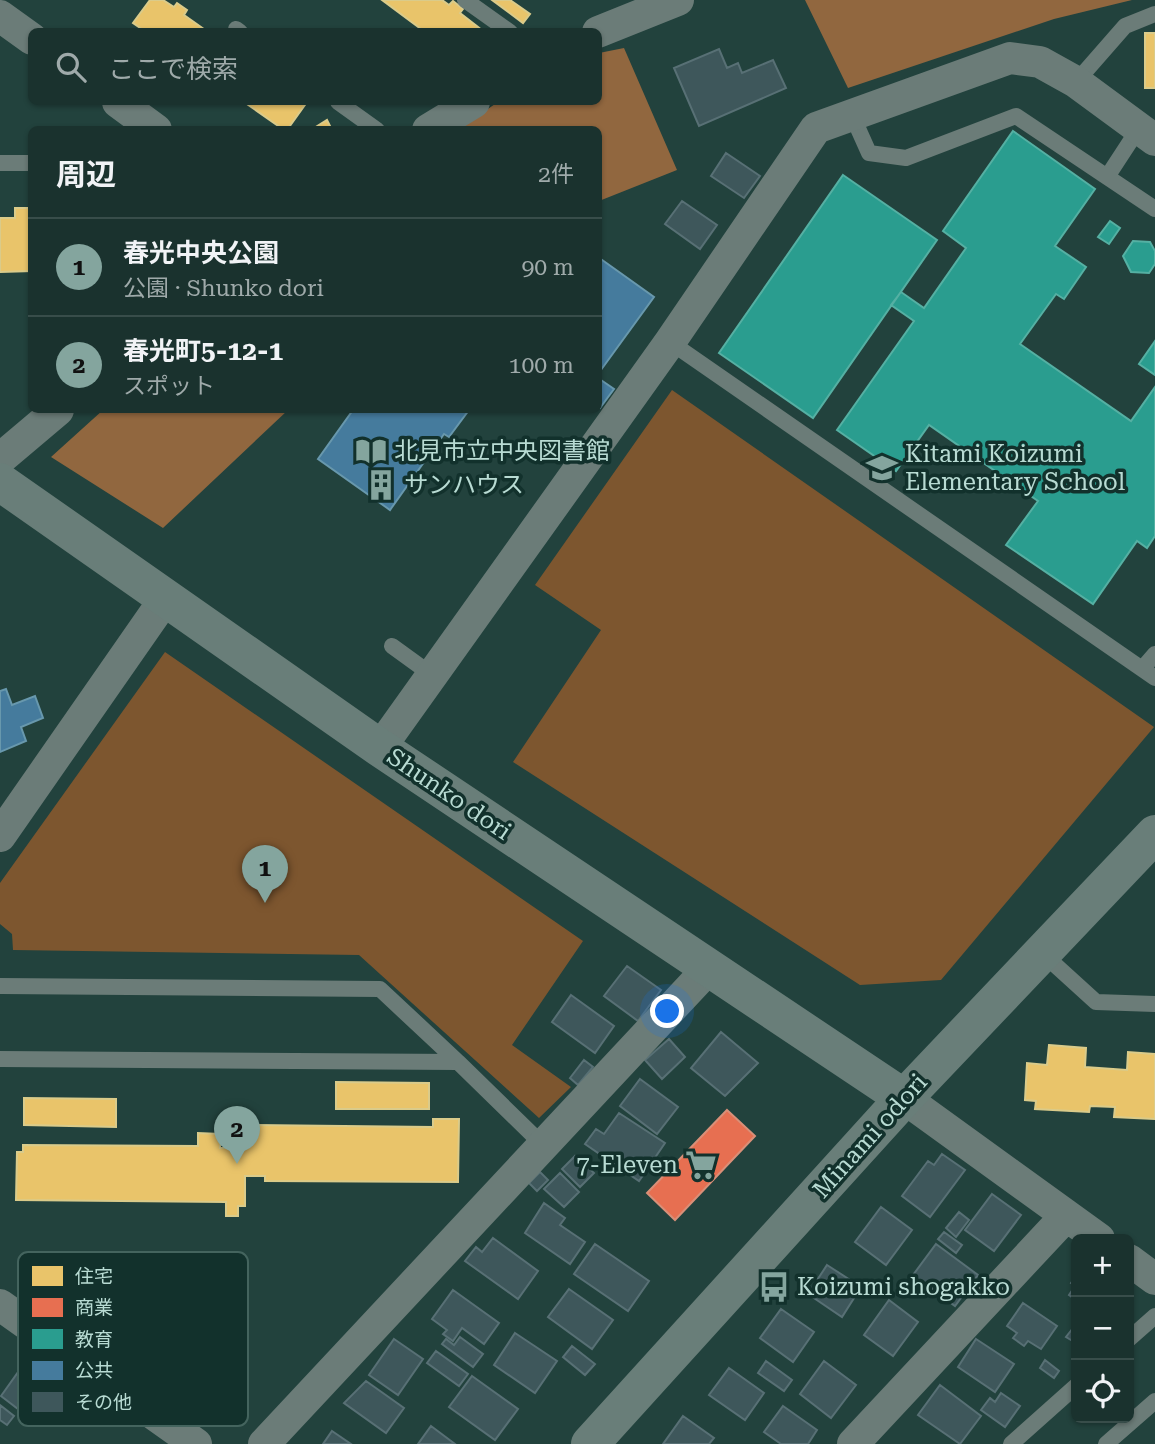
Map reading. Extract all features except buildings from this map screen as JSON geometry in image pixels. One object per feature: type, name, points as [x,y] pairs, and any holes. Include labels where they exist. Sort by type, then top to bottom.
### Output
[{"type":"street","points":[[602,30],[678,0]]},
{"type":"street","points":[[0,16],[28,36]]},
{"type":"street","points":[[380,748],[670,342],[816,128],[1010,58],[1040,62],[1076,82],[1147,134]]},
{"type":"street","points":[[122,105],[151,126]]},
{"type":"street","points":[[435,126],[469,105]]},
{"type":"street","points":[[0,459],[54,413]]},
{"type":"street","name":"Shunko dori","points":[[0,482],[380,748],[904,1098]]},
{"type":"street","points":[[0,836],[165,599]]},
{"type":"street","name":"Minami odori","points":[[590,1444],[904,1098],[1155,834]]},
{"type":"street","points":[[264,1444],[708,969]]},
{"type":"street","points":[[904,1098],[1091,1234]]},
{"type":"street","points":[[853,1444],[1066,1216]]},
{"type":"street","points":[[1134,1264],[1155,1279]]},
{"type":"street","points":[[0,1305],[18,1318]]},
{"type":"street","points":[[171,1426],[196,1444]]},
{"type":"lane","points":[[465,0],[504,28]]},
{"type":"lane","points":[[1076,82],[1125,26],[1155,14]]},
{"type":"lane","points":[[342,105],[371,126]]},
{"type":"lane","points":[[852,115],[869,153],[906,158],[1016,117],[1155,209]]},
{"type":"lane","points":[[1107,177],[1147,134]]},
{"type":"lane","points":[[0,163],[28,163]]},
{"type":"lane","points":[[670,342],[1149,674],[1155,654]]},
{"type":"lane","points":[[391,646],[432,675]]},
{"type":"lane","points":[[1041,952],[1096,1002],[1155,1004]]},
{"type":"lane","points":[[0,986],[380,989],[543,1145]]},
{"type":"lane","points":[[0,1059],[458,1062]]},
{"type":"lane","points":[[1134,1335],[1155,1316]]},
{"type":"lane","points":[[1011,1444],[1071,1390]]},
{"type":"lane","points":[[1106,1444],[1155,1401]]},
{"type":"shaded area","points":[[805,0],[1132,0],[1054,19],[848,88]]},
{"type":"shaded area","points":[[624,48],[677,170],[602,200],[602,126],[463,126],[494,105],[602,105],[602,52]]},
{"type":"shaded area","points":[[672,390],[1154,727],[941,980],[860,985],[513,762],[601,630],[535,585]]},
{"type":"shaded area","points":[[100,413],[285,413],[163,528],[51,457]]},
{"type":"shaded area","points":[[165,652],[583,941],[512,1045],[571,1087],[539,1118],[359,955],[13,950],[12,934],[0,924],[0,883]]},
{"type":"place","name":"北見市立中央図書館","points":[[371,451]]},
{"type":"place","name":"Kitami Koizumi Elementary School","points":[[882,468]]},
{"type":"place","name":"サンハウス","points":[[381,485]]},
{"type":"place","name":"春光中央公園","points":[[265,903]]},
{"type":"place","name":"春光町5-12-1","points":[[237,1164]]},
{"type":"place","name":"7-Eleven","points":[[701,1165]]},
{"type":"place","name":"Koizumi shogakko","points":[[774,1287]]}]
